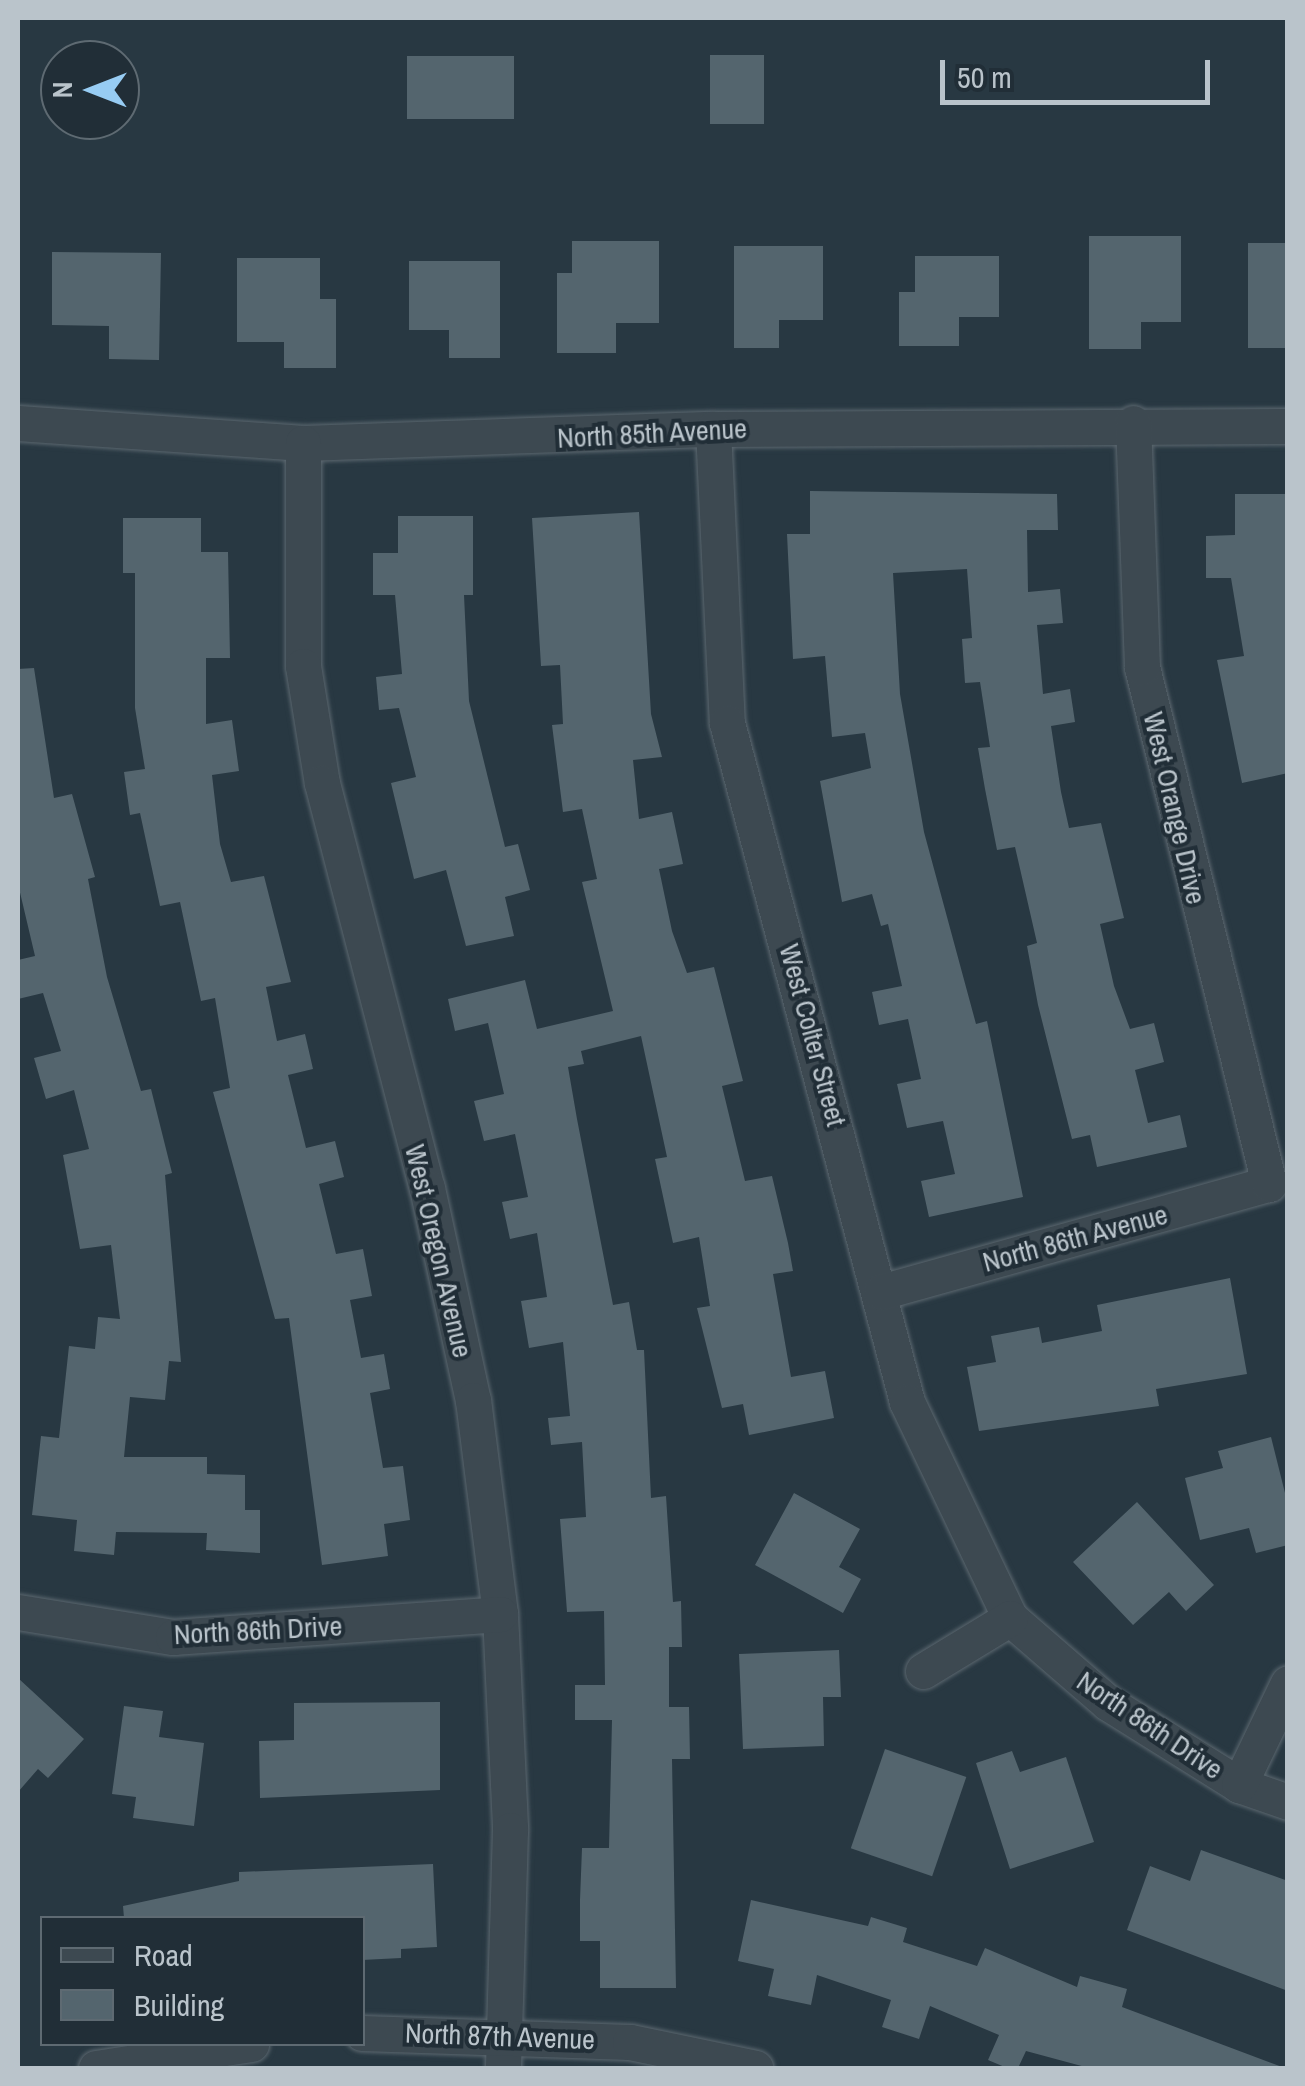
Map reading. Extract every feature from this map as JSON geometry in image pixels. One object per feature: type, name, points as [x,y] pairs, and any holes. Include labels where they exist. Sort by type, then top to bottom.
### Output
[{"type":"street","name":"North 85th Avenue","points":[[18,424],[303,443],[713,429],[1133,423],[1288,426]]},
{"type":"street","name":"West Orange Drive","points":[[1133,423],[1142,667],[1269,1184]]},
{"type":"street","name":"West Colter Street","points":[[713,429],[727,723],[881,1292],[907,1402],[1010,1618]]},
{"type":"street","name":"West Oregon Avenue","points":[[303,443],[303,666],[322,783],[427,1188],[473,1400],[500,1614],[510,1830],[502,2068]]},
{"type":"street","name":"North 86th Avenue","points":[[881,1292],[1269,1184]]},
{"type":"street","name":"North 86th Drive","points":[[18,1612],[173,1637],[500,1614]]},
{"type":"street","name":"North 86th Drive","points":[[1010,1618],[1108,1703],[1239,1785],[1288,1802]]},
{"type":"street","points":[[922,1670],[1010,1618]]},
{"type":"street","points":[[1239,1785],[1288,1682]]},
{"type":"street","name":"North 87th Avenue","points":[[365,2033],[504,2032],[630,2042],[754,2068]]},
{"type":"street","points":[[96,2068],[238,2046]]},
{"type":"building","points":[[710,55],[764,55],[764,124],[710,124]]},
{"type":"building","points":[[407,56],[514,56],[514,119],[407,119]]},
{"type":"building","points":[[1089,236],[1181,236],[1181,322],[1141,322],[1141,349],[1089,349]]},
{"type":"building","points":[[572,241],[659,241],[659,323],[616,323],[616,353],[557,353],[557,273],[572,273]]},
{"type":"building","points":[[1248,243],[1288,243],[1288,348],[1248,348]]},
{"type":"building","points":[[734,246],[823,246],[823,320],[779,320],[779,348],[734,348]]},
{"type":"building","points":[[52,252],[161,253],[159,360],[109,359],[109,326],[52,325]]},
{"type":"building","points":[[915,256],[999,256],[999,317],[959,317],[959,346],[899,346],[899,292],[915,292]]},
{"type":"building","points":[[237,258],[320,258],[320,299],[336,299],[336,368],[284,368],[284,342],[237,342]]},
{"type":"building","points":[[409,261],[500,261],[500,358],[449,358],[449,330],[409,330]]},
{"type":"building","points":[[810,491],[1057,494],[1058,530],[1027,530],[1028,592],[1060,589],[1063,623],[1037,625],[1043,694],[1070,689],[1075,722],[1051,726],[1061,792],[1069,828],[1101,823],[1124,918],[1100,924],[1114,986],[1130,1029],[1154,1023],[1164,1062],[1135,1070],[1148,1123],[1180,1115],[1187,1147],[1097,1167],[1090,1135],[1072,1139],[1038,1005],[1027,946],[1037,943],[1015,847],[997,850],[978,748],[990,747],[980,682],[965,683],[962,639],[972,638],[967,569],[893,573],[900,694],[924,832],[976,1024],[987,1021],[1023,1197],[929,1217],[921,1181],[955,1174],[943,1121],[907,1128],[897,1084],[921,1079],[908,1019],[879,1025],[872,992],[902,986],[888,924],[881,926],[872,894],[842,902],[820,781],[871,768],[865,733],[832,737],[825,656],[793,659],[787,534],[810,534]]},
{"type":"building","points":[[1235,494],[1288,494],[1288,773],[1242,783],[1217,660],[1244,656],[1231,578],[1206,578],[1206,536],[1235,535]]},
{"type":"building","points":[[639,512],[651,714],[662,757],[633,760],[639,819],[672,812],[683,864],[659,869],[672,931],[687,973],[714,967],[743,1081],[722,1086],[745,1181],[772,1176],[788,1243],[793,1271],[773,1274],[791,1377],[825,1371],[834,1418],[749,1435],[743,1404],[722,1408],[697,1308],[710,1306],[699,1237],[673,1243],[655,1159],[667,1157],[641,1036],[581,1051],[584,1064],[568,1067],[577,1119],[613,1305],[629,1302],[637,1350],[644,1350],[651,1498],[666,1496],[673,1602],[681,1601],[682,1647],[669,1647],[669,1707],[689,1707],[690,1759],[672,1759],[676,1988],[600,1988],[600,1941],[580,1941],[582,1848],[609,1848],[612,1720],[575,1720],[575,1685],[605,1685],[604,1611],[567,1612],[560,1519],[586,1517],[582,1442],[551,1445],[548,1418],[570,1416],[563,1342],[529,1348],[521,1301],[547,1297],[537,1233],[510,1239],[502,1202],[528,1197],[515,1134],[484,1141],[474,1101],[504,1094],[488,1023],[455,1031],[448,999],[525,980],[537,1029],[613,1011],[582,882],[597,879],[582,809],[563,812],[552,725],[563,724],[560,665],[541,666],[532,518]]},
{"type":"building","points":[[398,516],[473,516],[473,595],[464,595],[469,701],[505,847],[518,844],[530,890],[505,897],[514,936],[466,946],[446,870],[414,879],[391,783],[416,777],[399,708],[379,710],[376,677],[402,674],[395,595],[373,595],[373,553],[398,553]]},
{"type":"building","points":[[123,518],[201,518],[201,552],[228,552],[230,658],[206,658],[206,724],[232,720],[239,771],[212,775],[220,844],[231,882],[264,876],[291,982],[266,987],[277,1041],[305,1034],[313,1069],[288,1075],[306,1148],[335,1141],[344,1177],[319,1184],[336,1254],[363,1249],[372,1296],[350,1300],[361,1358],[384,1354],[390,1389],[370,1393],[383,1468],[403,1466],[410,1520],[384,1524],[388,1556],[322,1565],[289,1318],[275,1319],[213,1092],[230,1088],[215,998],[201,1001],[180,902],[160,906],[140,813],[130,815],[124,772],[145,769],[135,708],[135,573],[123,573]]},
{"type":"building","points":[[34,668],[54,798],[72,794],[95,877],[88,879],[107,977],[141,1091],[151,1089],[172,1173],[165,1175],[181,1362],[169,1361],[165,1400],[130,1397],[124,1457],[207,1457],[207,1474],[245,1475],[245,1510],[260,1510],[260,1553],[206,1550],[207,1533],[116,1532],[114,1555],[74,1551],[77,1520],[32,1515],[41,1436],[59,1438],[69,1346],[95,1349],[98,1317],[120,1319],[111,1245],[80,1249],[63,1155],[89,1149],[74,1090],[46,1099],[34,1058],[61,1051],[43,993],[18,999],[18,960],[35,956],[18,884],[18,669]]},
{"type":"building","points":[[1230,1278],[1247,1374],[1156,1389],[1159,1406],[979,1431],[967,1367],[996,1362],[991,1336],[1039,1327],[1042,1343],[1102,1331],[1097,1305]]},
{"type":"building","points":[[1271,1437],[1288,1505],[1288,1545],[1256,1553],[1249,1528],[1200,1540],[1185,1478],[1223,1468],[1218,1451]]},
{"type":"building","points":[[794,1493],[860,1529],[839,1567],[861,1579],[843,1613],[755,1565]]},
{"type":"building","points":[[1137,1502],[1214,1585],[1186,1611],[1169,1592],[1133,1625],[1073,1562]]},
{"type":"building","points":[[839,1650],[841,1697],[823,1697],[824,1746],[743,1749],[739,1654]]},
{"type":"building","points":[[18,1678],[84,1739],[48,1778],[38,1769],[18,1792]]},
{"type":"building","points":[[440,1702],[440,1790],[260,1798],[259,1741],[294,1740],[294,1703]]},
{"type":"building","points":[[124,1706],[163,1711],[159,1737],[204,1743],[194,1826],[133,1818],[136,1797],[112,1794]]},
{"type":"building","points":[[885,1749],[966,1777],[932,1876],[851,1848]]},
{"type":"building","points":[[1012,1751],[1020,1772],[1066,1757],[1094,1842],[1010,1869],[976,1763]]},
{"type":"building","points":[[1201,1850],[1288,1881],[1288,1991],[1127,1930],[1150,1866],[1190,1881]]},
{"type":"building","points":[[433,1864],[437,1947],[401,1949],[401,1958],[365,1960],[365,1916],[124,1916],[123,1906],[239,1881],[239,1872]]},
{"type":"building","points":[[751,1900],[868,1926],[871,1917],[907,1928],[903,1942],[977,1966],[985,1948],[1077,1987],[1080,1976],[1127,1989],[1122,2007],[1285,2068],[1089,2068],[1026,2051],[1018,2068],[1007,2068],[988,2060],[999,2035],[930,2006],[919,2039],[882,2027],[891,2000],[817,1975],[811,2005],[768,1996],[774,1969],[738,1961]]}]
